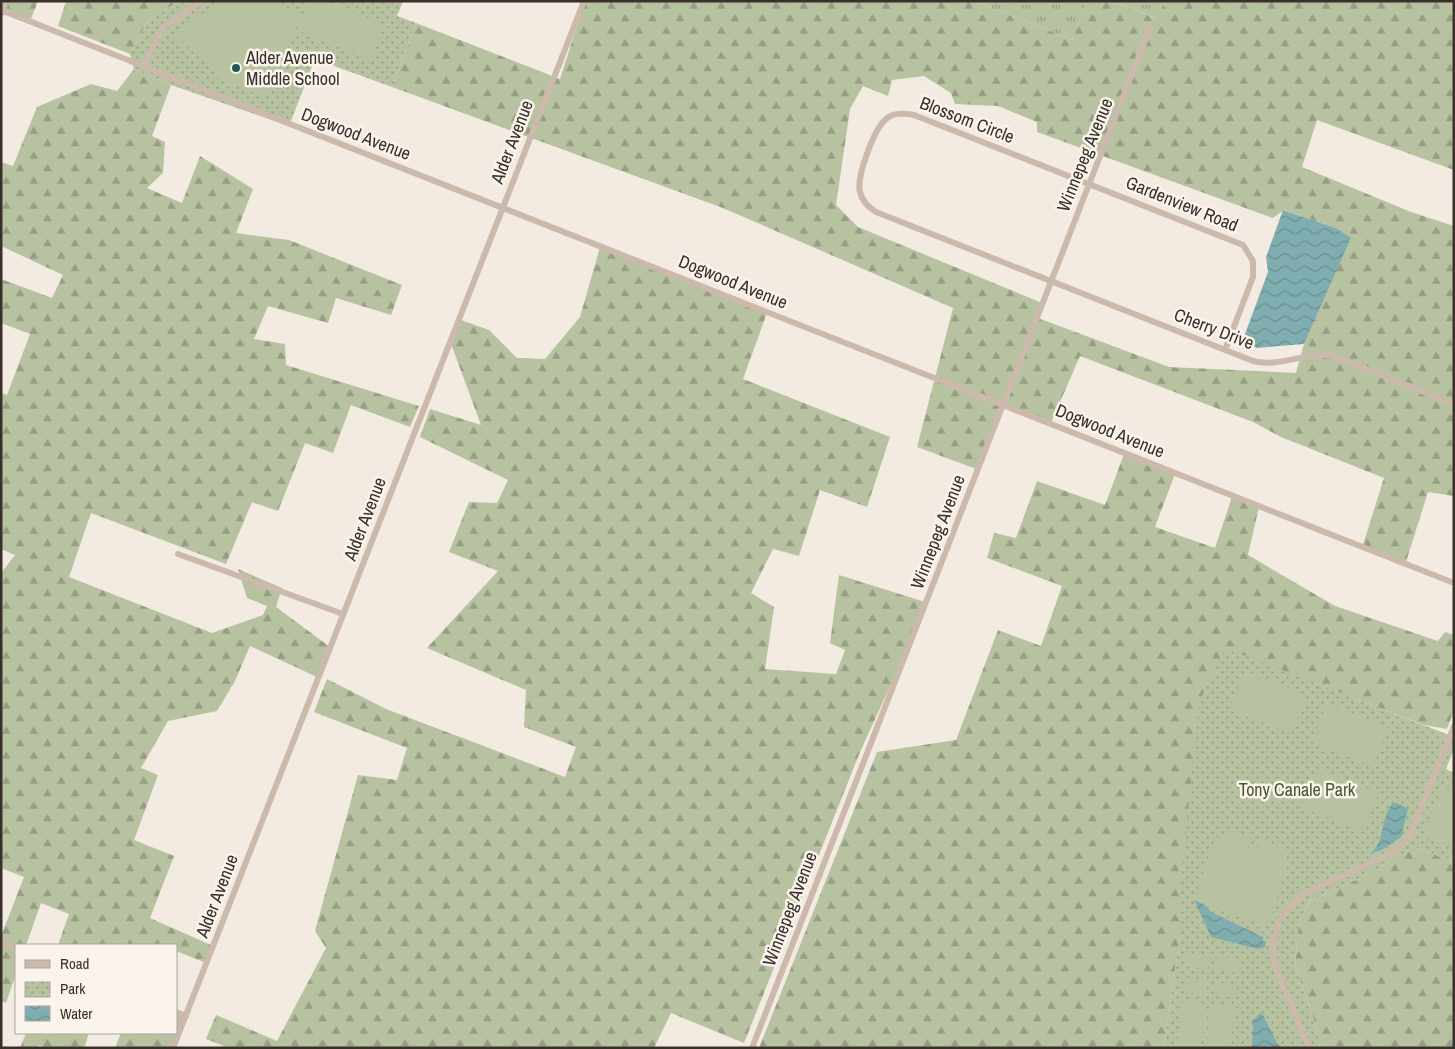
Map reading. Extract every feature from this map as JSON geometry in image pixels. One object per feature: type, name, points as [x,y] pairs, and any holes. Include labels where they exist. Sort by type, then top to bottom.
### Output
[{"type":"street","points":[[2,11],[6,1]]},
{"type":"street","points":[[143,66],[163,27],[202,1]]},
{"type":"street","name":"Alder Avenue","points":[[173,1048],[584,1]]},
{"type":"street","name":"Dogwood Avenue","points":[[2,11],[1454,583]]},
{"type":"street","name":"Winnepeg Avenue","points":[[752,1048],[1089,184],[1131,83],[1150,28]]},
{"type":"street","name":"Blossom Circle","points":[[1051,282],[876,212],[865,204],[860,193],[860,173],[878,130],[885,120],[892,115],[906,113],[1089,184]]},
{"type":"street","name":"Gardenview Road","points":[[1089,184],[1235,241],[1249,252],[1253,261],[1253,277],[1225,350]]},
{"type":"street","name":"Cherry Drive","points":[[1051,282],[1261,363],[1320,355],[1334,356],[1454,404]]},
{"type":"street","points":[[178,554],[343,614]]},
{"type":"street","points":[[1309,1048],[1275,966],[1273,943],[1280,919],[1301,895],[1384,857],[1404,844],[1414,826],[1454,726]]},
{"type":"street","points":[[1,942],[15,948]]},
{"type":"street","points":[[178,1013],[186,1016]]},
{"type":"green space","points":[[1,1],[38,1],[29,24],[1,13]]},
{"type":"green space","points":[[66,1],[179,1],[147,22],[130,54],[58,26]]},
{"type":"green space","name":"Alder Avenue Middle School","points":[[179,1],[403,1],[397,16],[416,23],[392,87],[315,59],[289,126],[171,85],[134,69],[130,54],[147,22]]},
{"type":"green space","points":[[218,1],[272,1],[302,14],[266,98],[216,77],[218,71],[177,39],[177,33]]},
{"type":"green space","points":[[309,1],[326,1],[384,25],[383,28],[389,28],[390,32],[386,34],[382,30],[370,60],[297,30]]},
{"type":"green space","points":[[585,1],[975,1],[1072,40],[1087,1],[1113,1],[1157,19],[1165,1],[1454,1],[1454,170],[1317,120],[1302,167],[1411,212],[1454,226],[1454,496],[1428,492],[1405,565],[1362,548],[1384,478],[1281,437],[1253,422],[1080,356],[1050,425],[1004,407],[979,470],[917,447],[953,308],[723,208],[392,87],[416,23],[560,79]],"holes":[[[924,76],[951,93],[955,104],[998,106],[1037,122],[1037,132],[1273,218],[1284,210],[1336,228],[1350,238],[1304,344],[1296,373],[1169,367],[1038,318],[1042,303],[858,227],[836,205],[850,109],[863,86],[888,96],[892,80]]]},
{"type":"green space","points":[[975,1],[1087,1],[1072,40]]},
{"type":"green space","points":[[1113,1],[1165,1],[1158,19]]},
{"type":"green space","points":[[134,69],[171,85],[152,136],[165,142],[163,173],[147,188],[182,203],[200,156],[253,189],[236,233],[289,240],[402,285],[391,315],[336,298],[328,323],[268,306],[254,339],[285,344],[286,365],[419,406],[410,427],[351,405],[333,453],[305,443],[278,511],[252,502],[226,564],[91,513],[69,577],[212,633],[263,615],[267,606],[247,598],[238,569],[282,588],[276,607],[330,647],[319,678],[250,646],[235,681],[217,711],[168,721],[141,768],[158,775],[134,840],[174,856],[150,918],[213,946],[206,963],[178,952],[178,944],[58,944],[69,914],[41,903],[26,944],[15,944],[15,977],[6,1003],[1,1001],[1,936],[24,877],[1,868],[1,573],[15,555],[1,549],[1,393],[7,395],[30,334],[1,323],[1,279],[52,298],[63,275],[1,246],[1,162],[13,166],[37,107],[91,84],[117,91]]},
{"type":"green space","points":[[600,247],[767,313],[743,379],[890,437],[867,507],[820,490],[799,556],[773,549],[751,593],[774,607],[765,669],[836,674],[845,650],[830,643],[839,575],[928,603],[860,752],[744,1043],[671,1013],[654,1048],[229,1048],[206,1039],[216,1015],[277,1041],[326,948],[315,931],[358,775],[397,780],[407,748],[314,712],[327,679],[386,709],[565,777],[576,747],[524,727],[526,690],[427,648],[498,571],[449,552],[469,502],[497,503],[508,480],[420,437],[430,409],[481,425],[450,341],[458,319],[489,330],[517,358],[545,359],[580,317]]},
{"type":"green space","points":[[1124,454],[1175,474],[1155,527],[1215,548],[1232,497],[1259,507],[1248,555],[1335,606],[1438,641],[1445,632],[1454,635],[1454,710],[1447,729],[1424,725],[1225,649],[1180,890],[1180,936],[1164,1048],[759,1048],[877,752],[956,740],[998,630],[1041,646],[1062,586],[987,558],[994,533],[1016,538],[1037,481],[1105,505]]},
{"type":"green space","name":"Tony Canale Park","points":[[1225,648],[1454,737],[1454,749],[1446,769],[1454,773],[1454,862],[1415,847],[1371,873],[1310,901],[1299,921],[1295,965],[1316,1026],[1320,1048],[1164,1048],[1180,936],[1180,890],[1199,703]]},
{"type":"green space","points":[[1245,670],[1307,695],[1291,734],[1229,709]]},
{"type":"green space","points":[[1327,703],[1389,728],[1373,767],[1311,742]]},
{"type":"green space","points":[[1316,768],[1379,793],[1363,832],[1300,807]]},
{"type":"green space","points":[[1443,786],[1454,790],[1454,848],[1423,836]]},
{"type":"green space","points":[[1226,829],[1252,838],[1248,848],[1256,851],[1260,840],[1285,849],[1282,859],[1288,862],[1271,919],[1265,925],[1194,900],[1215,837],[1222,839]]},
{"type":"green space","points":[[1415,847],[1454,862],[1454,1048],[1320,1048],[1316,1026],[1295,965],[1299,921],[1310,901],[1371,873]]},
{"type":"green space","points":[[1187,953],[1210,956],[1208,969],[1186,967]]},
{"type":"green space","points":[[1217,956],[1239,959],[1238,973],[1215,970]]},
{"type":"green space","points":[[1185,978],[1207,981],[1206,995],[1183,992]]},
{"type":"green space","points":[[1214,982],[1237,984],[1235,998],[1213,995]]},
{"type":"green space","points":[[1182,1001],[1206,1003],[1201,1048],[1177,1045]]},
{"type":"green space","points":[[1210,1004],[1235,1006],[1231,1048],[1206,1048]]},
{"type":"green space","points":[[178,1013],[186,1016],[174,1048],[115,1048],[121,1034],[178,1034]]},
{"type":"green space","points":[[26,1034],[89,1034],[84,1048],[47,1048],[39,1045],[38,1048],[20,1048]]},
{"type":"water","points":[[1283,210],[1336,228],[1351,238],[1304,344],[1256,348],[1245,334],[1268,272],[1266,257]]},
{"type":"water","points":[[1393,803],[1408,809],[1401,837],[1380,851],[1371,853],[1379,842],[1386,815]]},
{"type":"water","points":[[1194,900],[1205,905],[1211,912],[1263,937],[1263,941],[1266,942],[1265,947],[1258,949],[1211,937]]},
{"type":"water","points":[[1260,1013],[1263,1015],[1277,1043],[1282,1048],[1252,1048],[1253,1020]]},
{"type":"place","name":"Alder Avenue Middle School","points":[[236,68]]}]
